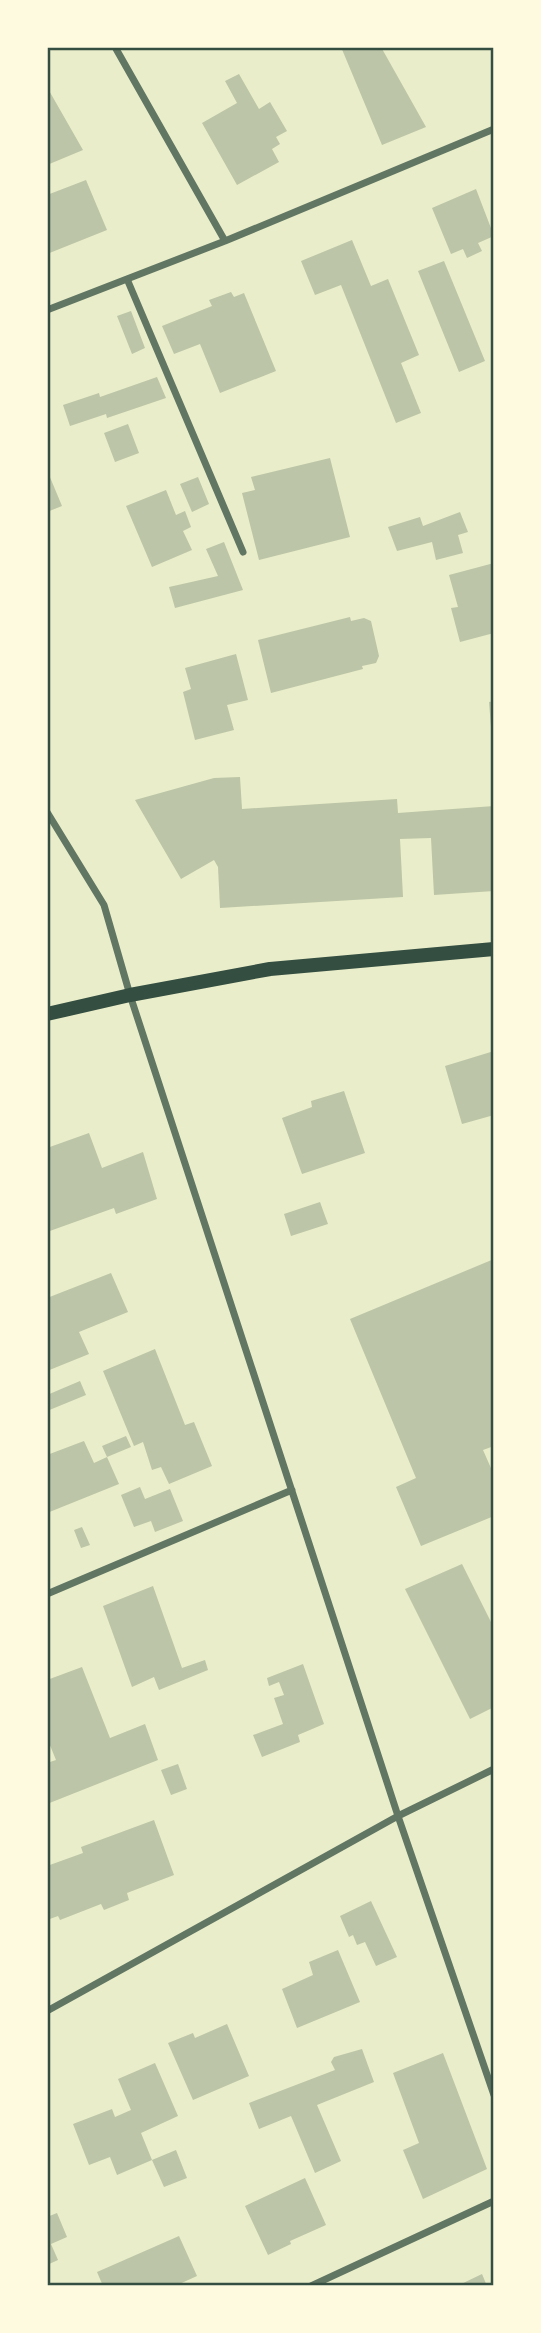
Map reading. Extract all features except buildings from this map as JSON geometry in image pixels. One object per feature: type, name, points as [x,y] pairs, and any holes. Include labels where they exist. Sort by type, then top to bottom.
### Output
[{"type":"main road","points":[[47,1014],[130,995],[270,969],[494,949]]},
{"type":"street","points":[[115,47],[225,241]]},
{"type":"street","points":[[47,310],[225,241],[494,129]]},
{"type":"street","points":[[127,279],[243,552]]},
{"type":"street","points":[[47,812],[104,905],[130,995],[398,1816],[494,2095]]},
{"type":"street","points":[[47,1594],[292,1490]]},
{"type":"street","points":[[47,2011],[398,1816],[494,1769]]},
{"type":"street","points":[[310,2286],[494,2201]]}]
